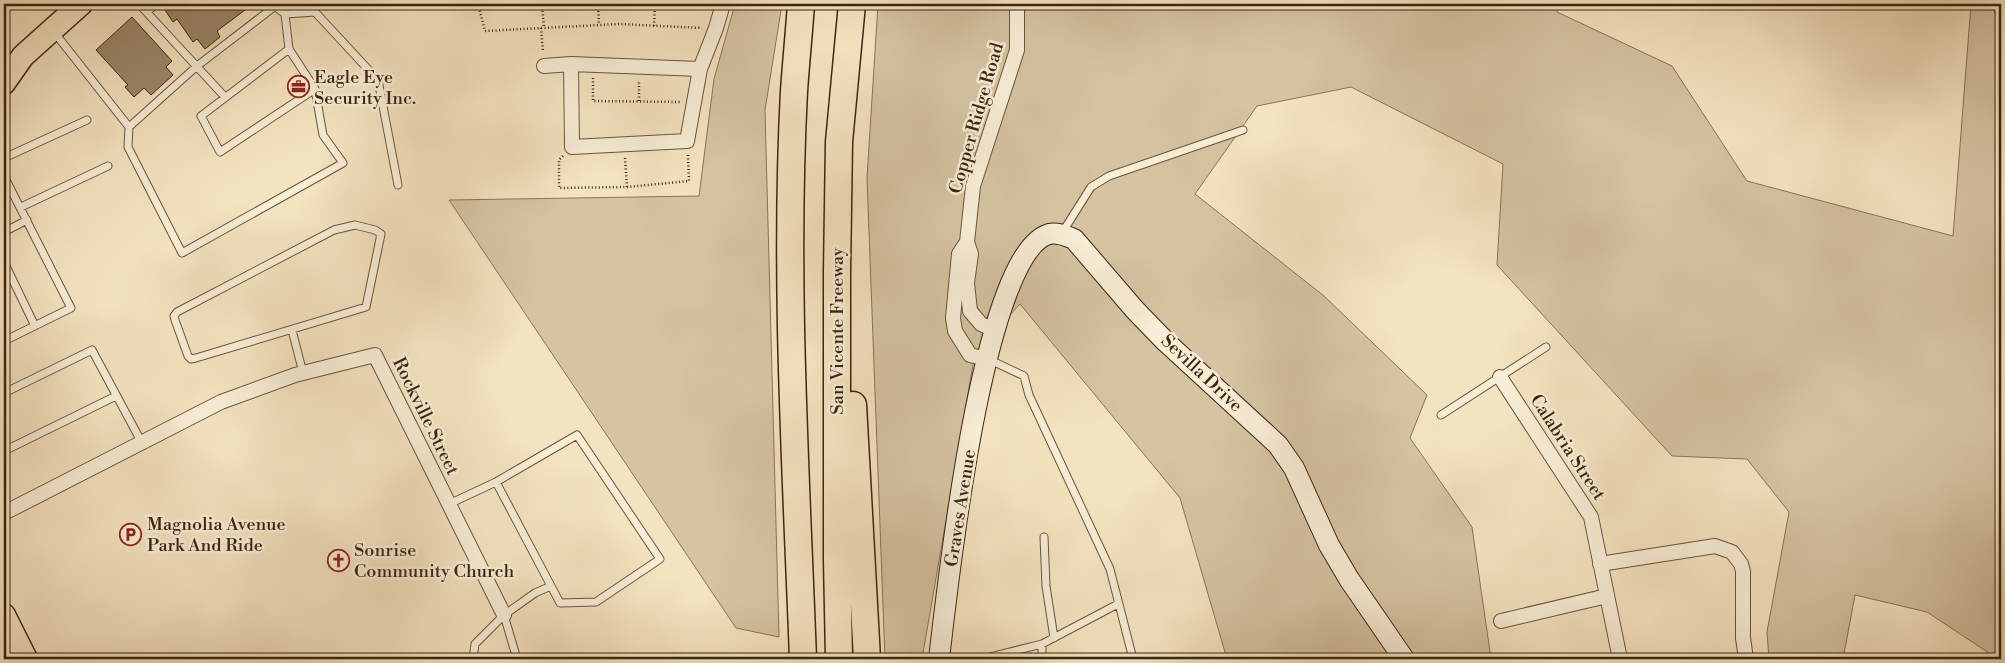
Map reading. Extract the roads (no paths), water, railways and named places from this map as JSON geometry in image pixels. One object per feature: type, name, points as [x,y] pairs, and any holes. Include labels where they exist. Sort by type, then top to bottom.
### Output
[{"type":"highway","points":[[802,4],[794,90],[791,210],[791,340],[803,659]]},
{"type":"highway","name":"San Vicente Freeway","points":[[839,659],[837,272],[839,142],[852,4]]},
{"type":"highway","points":[[839,142],[867,659]]},
{"type":"highway","points":[[793,659],[801,621]]},
{"type":"main road","points":[[4,83],[13,61],[81,4]]},
{"type":"main road","points":[[4,614],[26,659]]},
{"type":"street","points":[[571,64],[572,146],[687,141],[700,69],[723,4]]},
{"type":"street","name":"Copper Ridge Road","points":[[994,330],[981,324],[970,311],[967,283],[971,254],[967,242],[972,186],[1017,50],[1017,4]]},
{"type":"street","points":[[2000,4],[2001,8]]},
{"type":"street","points":[[544,66],[571,64],[700,69]]},
{"type":"street","points":[[987,359],[1006,292],[1020,264],[1035,244],[1048,234],[1062,234]]},
{"type":"street","name":"Sevilla Drive","points":[[1062,234],[1074,239],[1135,310],[1166,342],[1278,445],[1294,468],[1329,545],[1349,579],[1404,659]]},
{"type":"street","name":"Copper Ridge Road","points":[[967,242],[959,254],[954,309],[955,330],[970,355],[987,359]]},
{"type":"street","name":"Rockville Street","points":[[4,513],[221,402],[303,373],[375,355],[504,615]]},
{"type":"street","name":"Graves Avenue","points":[[939,659],[952,554],[969,448],[987,359]]},
{"type":"street","name":"Calabria Street","points":[[1500,377],[1591,517],[1620,659]]},
{"type":"street","points":[[1600,564],[1715,546],[1727,549],[1737,558],[1743,571],[1743,638],[1746,659]]},
{"type":"street","points":[[1501,621],[1607,596]]},
{"type":"lane","points":[[139,4],[226,97]]},
{"type":"lane","points":[[147,12],[156,4]]},
{"type":"lane","points":[[129,127],[197,66],[273,5],[285,14],[315,12],[378,80],[398,185]]},
{"type":"lane","points":[[52,30],[129,127],[128,148],[182,253],[343,163],[323,135],[315,89],[289,49],[285,14]]},
{"type":"lane","points":[[289,49],[201,116],[220,152],[315,89]]},
{"type":"lane","points":[[4,158],[87,120]]},
{"type":"lane","points":[[1062,234],[1091,187],[1109,176],[1243,130]]},
{"type":"lane","points":[[21,207],[108,166]]},
{"type":"lane","points":[[4,176],[71,308],[4,341]]},
{"type":"lane","points":[[4,232],[27,220]]},
{"type":"lane","points":[[355,225],[375,230],[381,234],[366,307],[292,330],[191,358],[188,356],[174,316],[177,312],[334,230],[355,225]]},
{"type":"lane","points":[[4,262],[35,326]]},
{"type":"lane","points":[[292,330],[303,373]]},
{"type":"lane","points":[[1441,415],[1546,347]]},
{"type":"lane","points":[[4,393],[92,350],[142,443]]},
{"type":"lane","points":[[987,359],[1024,376],[1029,395],[1110,569],[1133,659]]},
{"type":"lane","points":[[4,451],[116,396]]},
{"type":"lane","points":[[449,504],[496,482],[576,434],[660,559],[596,602],[560,603],[496,482]]},
{"type":"lane","points":[[1044,537],[1046,586],[1054,638]]},
{"type":"lane","points":[[473,659],[475,644],[504,615],[535,593],[551,586]]},
{"type":"lane","points":[[982,659],[1042,644],[1118,604]]},
{"type":"lane","points":[[504,615],[517,659]]},
{"type":"lane","points":[[1042,644],[1042,659]]},
{"type":"place","name":"Eagle Eye Security Inc.","points":[[298,87]]},
{"type":"place","name":"Magnolia Avenue Park And Ride","points":[[131,534]]},
{"type":"place","name":"Sonrise Community Church","points":[[338,560]]}]
